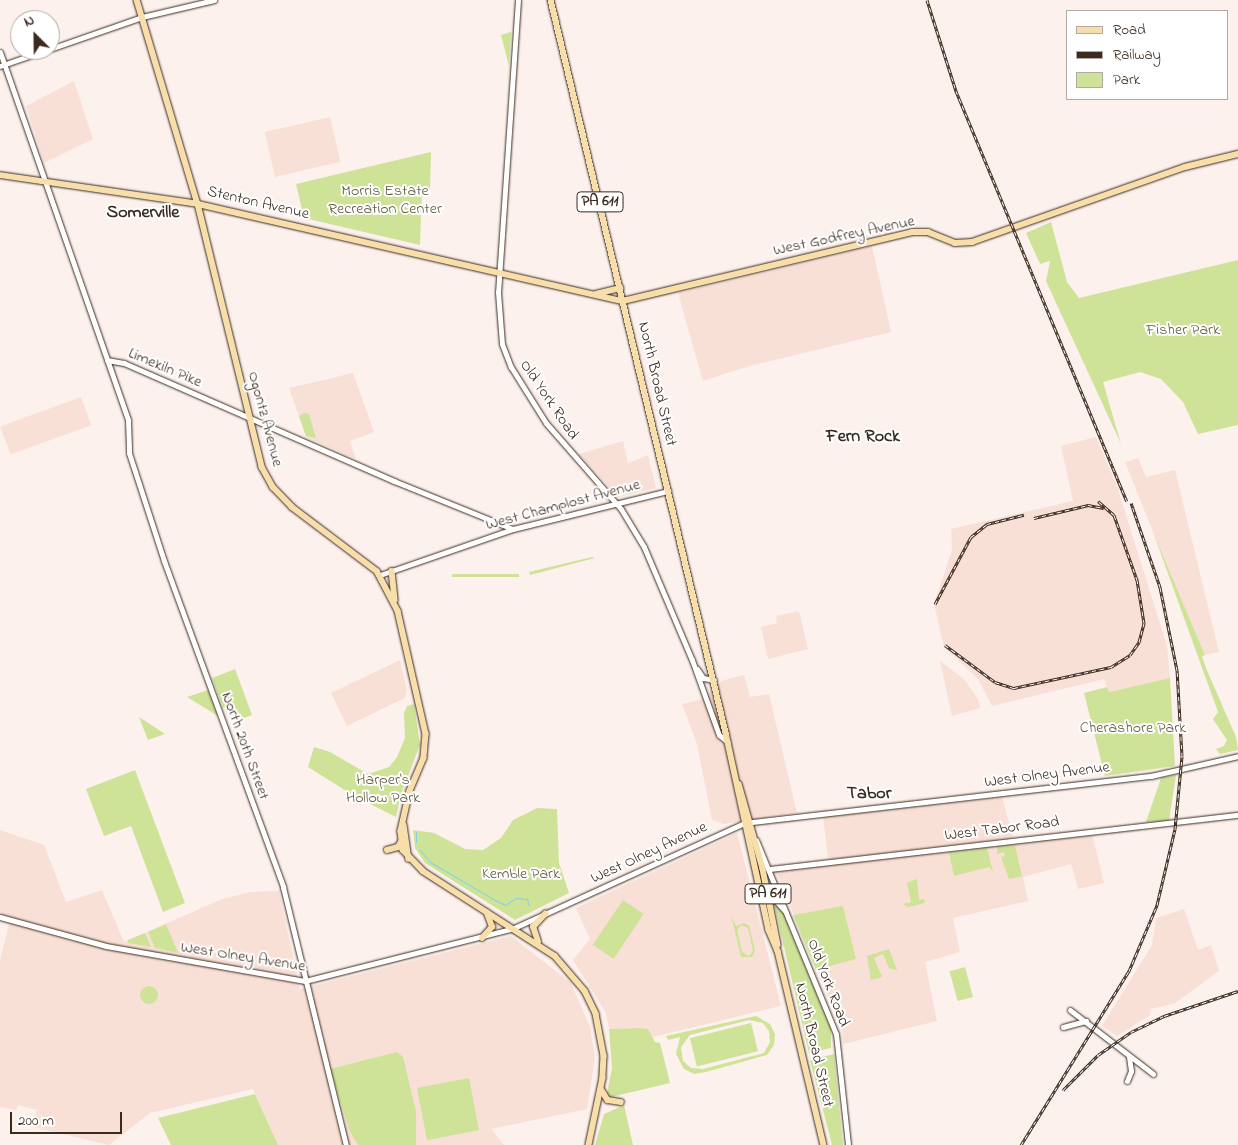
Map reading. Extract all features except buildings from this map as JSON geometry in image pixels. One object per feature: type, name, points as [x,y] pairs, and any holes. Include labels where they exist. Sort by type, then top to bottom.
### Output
[{"type":"main road","name":"Ogontz Avenue","points":[[137,0],[198,204],[262,467],[281,496],[380,575],[395,602],[426,734],[424,758],[410,790],[404,825],[402,840],[409,859]]},
{"type":"main road","name":"North Broad Street","points":[[551,0],[714,680],[747,823],[769,930],[778,951]]},
{"type":"main road","name":"West Godfrey Avenue","points":[[623,301],[912,232],[928,232],[955,243],[972,242],[1185,167],[1238,154]]},
{"type":"main road","name":"Stenton Avenue","points":[[0,175],[198,204],[623,301]]},
{"type":"main road","points":[[587,294],[620,288]]},
{"type":"main road","points":[[392,571],[395,602]]},
{"type":"main road","name":"North Broad Street","points":[[747,823],[754,838],[768,892],[778,951],[824,1145]]},
{"type":"main road","name":"Ogontz Avenue","points":[[404,825],[409,859]]},
{"type":"main road","points":[[387,850],[398,847],[402,840]]},
{"type":"main road","points":[[409,859],[540,946],[568,968],[589,999],[602,1035],[604,1056],[600,1089],[589,1145]]},
{"type":"main road","points":[[482,938],[492,927],[486,911]]},
{"type":"main road","points":[[540,946],[533,926],[545,914]]},
{"type":"main road","points":[[600,1089],[608,1100],[621,1102]]},
{"type":"street","points":[[60,46],[142,17],[214,0]]},
{"type":"street","name":"Old York Road","points":[[518,0],[498,323],[511,367],[554,434],[615,504],[644,548],[692,660],[719,735],[728,742]]},
{"type":"street","name":"Limekiln Pike","points":[[0,52],[2,65],[46,182],[107,360],[124,363],[249,418],[513,528]]},
{"type":"street","points":[[2,65],[17,60]]},
{"type":"street","name":"North 20th Street","points":[[107,360],[128,420],[129,453],[164,560],[283,887],[346,1145]]},
{"type":"street","name":"West Champlost Avenue","points":[[380,575],[513,528],[668,491]]},
{"type":"street","name":"Old York Road","points":[[692,660],[703,678],[714,680]]},
{"type":"street","name":"West Olney Avenue","points":[[0,917],[81,940],[305,982],[482,938],[514,928],[747,823],[1151,776],[1238,756]]},
{"type":"street","name":"West Tabor Road","points":[[770,868],[1238,815]]},
{"type":"street","name":"Old York Road","points":[[754,838],[770,868],[836,1034],[848,1145]]},
{"type":"street","points":[[768,892],[787,913]]},
{"type":"street","points":[[1070,1010],[1153,1074]]},
{"type":"street","points":[[1063,1027],[1086,1022]]},
{"type":"street","points":[[1127,1081],[1131,1071],[1129,1056]]},
{"type":"shaded area","points":[[74,81],[93,139],[44,163],[26,106]]},
{"type":"shaded area","points":[[330,117],[340,162],[275,177],[265,132]]},
{"type":"shaded area","points":[[872,246],[891,332],[749,366],[703,381],[678,293]]},
{"type":"shaded area","points":[[353,373],[374,432],[350,441],[356,459],[306,437],[289,388]]},
{"type":"shaded area","points":[[81,397],[91,425],[10,455],[0,426]]},
{"type":"shaded area","points":[[1096,437],[1117,486],[1167,646],[1170,678],[1109,692],[1104,679],[992,706],[978,679],[944,647],[934,604],[952,550],[951,529],[1073,501],[1061,446]]},
{"type":"shaded area","points":[[623,441],[628,463],[648,455],[656,488],[618,497],[579,454]]},
{"type":"shaded area","points":[[1138,458],[1146,477],[1175,470],[1219,652],[1205,655],[1153,532],[1125,462]]},
{"type":"shaded area","points":[[799,611],[808,649],[768,659],[761,627],[777,623],[776,616]]},
{"type":"shaded area","points":[[400,660],[407,690],[405,698],[347,726],[331,693]]},
{"type":"shaded area","points":[[940,661],[964,679],[978,699],[980,708],[952,716]]},
{"type":"shaded area","points":[[744,675],[750,697],[769,694],[797,813],[724,824],[712,820],[697,744],[682,704],[703,699],[721,681]]},
{"type":"shaded area","points":[[1002,797],[1015,844],[1092,834],[1104,883],[1078,889],[1071,864],[1023,877],[1028,901],[953,918],[960,952],[925,962],[937,1021],[843,1044],[842,1030],[776,872],[829,865],[823,817]]},
{"type":"shaded area","points":[[0,830],[44,845],[66,902],[102,890],[124,942],[222,899],[250,892],[279,891],[300,989],[511,936],[571,983],[590,1027],[595,1057],[587,1109],[491,1129],[504,1145],[278,1145],[253,1089],[150,1113],[109,1145],[33,1127],[37,1110],[18,1105],[16,1110],[0,1107],[0,960],[10,920],[0,917]]},
{"type":"shaded area","points":[[737,833],[781,1006],[653,1037],[644,1028],[609,1029],[606,1013],[573,960],[590,939],[576,908]]},
{"type":"shaded area","points":[[1184,909],[1198,950],[1211,945],[1219,971],[1175,1003],[1151,1009],[1150,1015],[1117,1036],[1102,1026],[1152,945],[1156,918]]},
{"type":"green space","points":[[511,32],[509,66],[501,35]]},
{"type":"green space","name":"Morris Estate Recreation Center","points":[[431,152],[430,190],[422,190],[420,245],[304,218],[296,184]]},
{"type":"green space","name":"Fisher Park","points":[[1051,222],[1067,282],[1079,298],[1238,260],[1238,425],[1198,434],[1183,402],[1161,379],[1140,372],[1103,382],[1121,444],[1046,281],[1050,261],[1040,264],[1026,233]]},
{"type":"green space","points":[[304,413],[309,414],[316,438],[306,436],[299,416]]},
{"type":"green space","points":[[1153,532],[1205,655],[1202,656],[1206,668],[1236,737],[1238,750],[1220,754],[1216,749],[1224,746],[1227,740],[1213,719],[1218,712]]},
{"type":"green space","points":[[592,557],[595,558],[530,575],[529,572]]},
{"type":"green space","points":[[452,574],[519,574],[519,577],[452,577]]},
{"type":"green space","points":[[235,669],[252,715],[236,721],[230,706],[223,708],[212,678]]},
{"type":"green space","name":"Cherashore Park","points":[[1170,678],[1175,766],[1105,776],[1084,693],[1107,687],[1109,692]]},
{"type":"green space","points":[[208,690],[218,716],[187,697]]},
{"type":"green space","name":"Harper's Hollow Park","points":[[414,704],[420,745],[401,794],[396,817],[356,797],[308,767],[314,747],[330,752],[368,774],[389,767],[397,757],[405,738],[404,713],[407,706]]},
{"type":"green space","points":[[139,717],[165,734],[148,740]]},
{"type":"green space","points":[[135,770],[185,903],[163,912],[131,826],[104,836],[86,789]]},
{"type":"green space","points":[[1176,775],[1169,821],[1146,822],[1161,778]]},
{"type":"green space","name":"Kemble Park","points":[[537,808],[557,809],[559,863],[569,893],[515,920],[425,863],[415,848],[413,830],[434,833],[465,849],[483,850],[501,838],[513,820]]},
{"type":"green space","points":[[1015,845],[1022,876],[1009,879],[1001,857],[1005,856],[1004,852],[997,854],[997,847]]},
{"type":"green space","points":[[987,848],[993,872],[989,867],[954,876],[949,853]]},
{"type":"green space","points":[[917,879],[919,900],[924,899],[925,903],[908,907],[903,904],[911,902],[907,883]]},
{"type":"green space","points":[[623,900],[644,914],[614,959],[593,945]]},
{"type":"green space","points":[[773,900],[781,907],[831,1029],[831,1048],[809,1053]]},
{"type":"green space","points":[[843,906],[856,959],[816,970],[793,915]]},
{"type":"green space","points":[[731,915],[736,926],[744,923],[749,926],[755,950],[752,957],[741,957]],"holes":[[[741,925],[748,928],[753,951],[749,956],[742,952],[737,930]]]},
{"type":"green space","points":[[166,924],[178,953],[155,948],[148,932]]},
{"type":"green space","points":[[145,933],[151,947],[128,943],[128,940]]},
{"type":"green space","points":[[889,949],[897,970],[889,968],[883,954],[874,958],[882,977],[871,980],[867,956]]},
{"type":"green space","points":[[965,967],[973,997],[958,1001],[950,971]]},
{"type":"green space","points":[[145,986],[153,986],[158,991],[156,1002],[145,1004],[140,999],[140,991]]},
{"type":"green space","points":[[756,1016],[770,1024],[775,1034],[774,1045],[767,1055],[694,1074],[684,1069],[676,1054],[680,1037],[668,1040],[666,1036]],"holes":[[[749,1020],[763,1023],[769,1031],[770,1042],[764,1053],[703,1069],[691,1068],[683,1061],[681,1047],[690,1035]]]},
{"type":"green space","points":[[751,1023],[758,1051],[697,1066],[690,1038]]},
{"type":"green space","points":[[609,1029],[648,1029],[655,1042],[660,1043],[670,1083],[611,1097],[607,1093],[612,1068]]},
{"type":"green space","points":[[397,1052],[403,1057],[416,1111],[416,1145],[358,1145],[350,1132],[330,1069]]},
{"type":"green space","points":[[834,1054],[843,1145],[832,1145],[810,1060]]},
{"type":"green space","points":[[469,1078],[479,1130],[427,1140],[417,1088]]},
{"type":"green space","points":[[255,1094],[278,1145],[171,1145],[158,1118]]},
{"type":"green space","points":[[624,1105],[633,1145],[595,1145],[604,1114]]},
{"type":"waterway","points":[[416,832],[416,842]]},
{"type":"waterway","points":[[419,849],[430,862],[495,900],[505,905],[516,898],[527,899],[529,906]]},
{"type":"railway","points":[[927,0],[956,91],[1127,501]]},
{"type":"railway","points":[[945,645],[995,682],[1014,688],[1111,667],[1130,655],[1139,642],[1144,623],[1137,580],[1114,515],[1098,501]]},
{"type":"railway","points":[[1021,1145],[1129,971],[1157,905],[1175,829],[1182,756],[1177,670],[1160,587],[1131,503]]},
{"type":"railway","points":[[1034,518],[1088,505],[1104,508]]},
{"type":"railway","points":[[935,604],[971,537],[987,524],[1024,515]]},
{"type":"railway","points":[[1063,1090],[1098,1055],[1131,1032],[1164,1016],[1238,991]]},
{"type":"district","name":"Somerville","points":[[143,213]]},
{"type":"district","name":"Fern Rock","points":[[863,437]]},
{"type":"district","name":"Tabor","points":[[869,794]]}]
